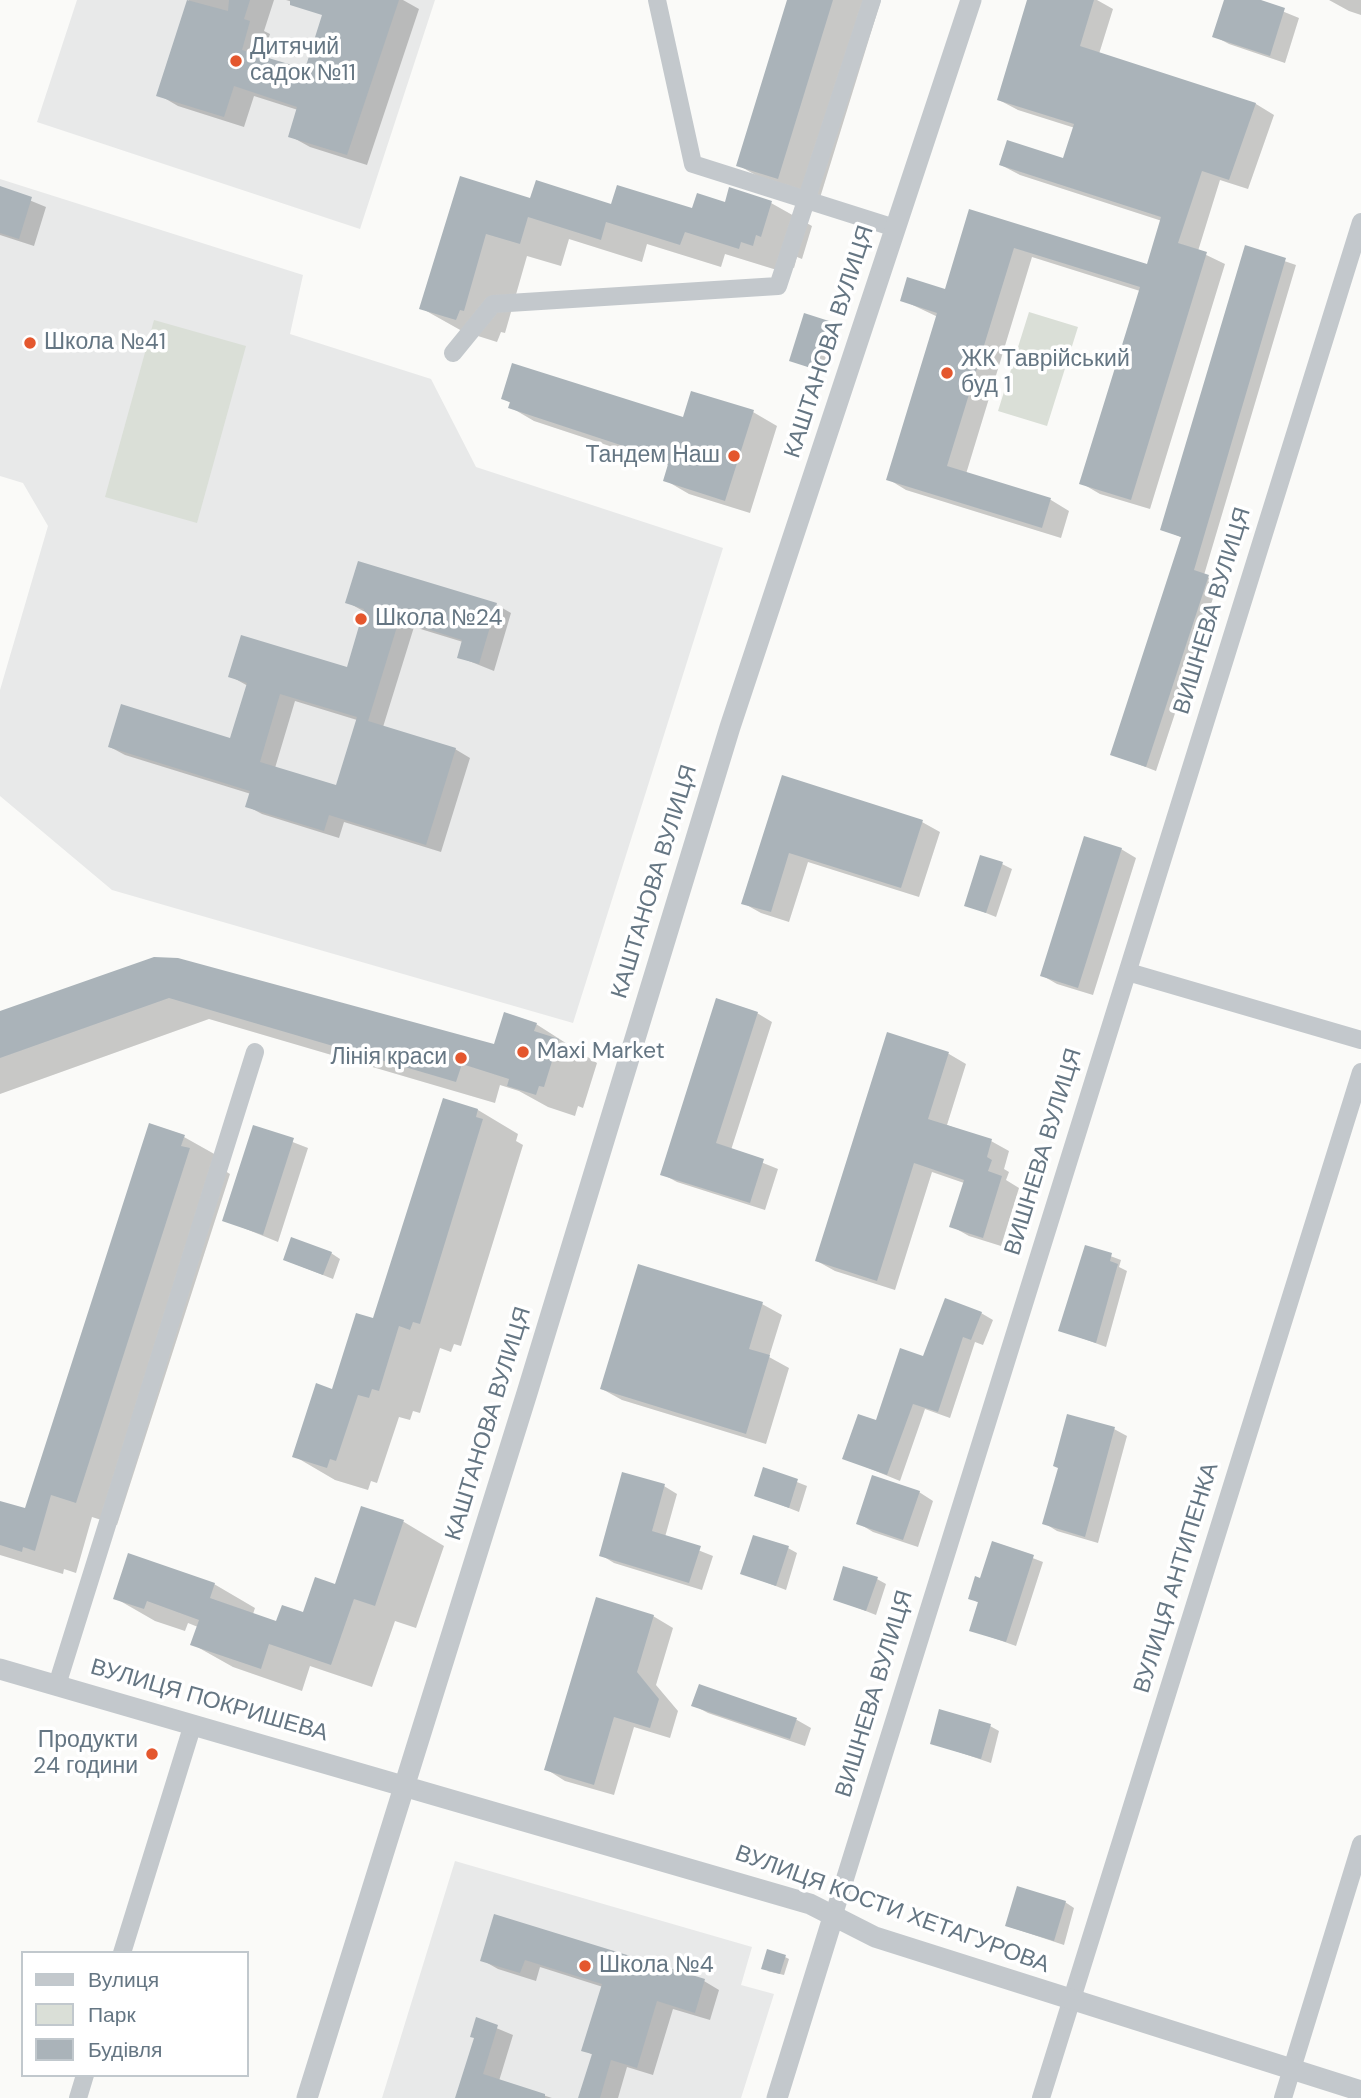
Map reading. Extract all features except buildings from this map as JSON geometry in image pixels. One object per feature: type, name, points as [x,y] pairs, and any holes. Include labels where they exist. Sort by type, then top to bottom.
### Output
[{"type":"street","points":[[657,0],[693,164],[895,228]]},
{"type":"street","points":[[453,353],[493,304],[778,286],[872,0]]},
{"type":"street","name":"КАШТАНОВА ВУЛИЦЯ","points":[[307,2098],[730,727],[971,0]]},
{"type":"street","name":"ВИШНЕВА ВУЛИЦЯ","points":[[777,2098],[1361,222]]},
{"type":"street","points":[[1128,972],[1361,1040]]},
{"type":"street","points":[[57,1685],[255,1052]]},
{"type":"street","name":"ВУЛИЦЯ АНТИПЕНКА","points":[[1041,2098],[1361,1072]]},
{"type":"street","name":"ВУЛИЦЯ ПОКРИШЕВА","points":[[0,1669],[404,1783]]},
{"type":"street","points":[[123,1951],[193,1724]]},
{"type":"street","name":"ВУЛИЦЯ КОСТИ ХЕТАГУРОВА","points":[[404,1783],[810,1904],[875,1937],[1361,2091]]},
{"type":"street","points":[[1283,2098],[1361,1844]]},
{"type":"street","points":[[78,2098],[84,2077]]},
{"type":"shaded area","name":"Дитячий садок №11","points":[[77,0],[435,0],[360,229],[37,122]]},
{"type":"shaded area","name":"Школа №24","points":[[0,179],[303,275],[290,334],[431,379],[476,467],[723,548],[573,1023],[112,890],[0,796],[0,690],[48,526],[23,483],[0,476]]},
{"type":"shaded area","name":"Школа №4","points":[[455,1861],[752,1947],[741,1985],[774,1994],[741,2098],[382,2098]]},
{"type":"green space","points":[[1029,312],[1078,327],[1047,426],[998,411]]},
{"type":"green space","points":[[154,320],[246,346],[197,523],[105,497]]},
{"type":"place","name":"Дитячий садок №11","points":[[236,61]]},
{"type":"place","name":"Школа №41","points":[[30,343]]},
{"type":"place","name":"ЖК Таврійський буд 1","points":[[947,373]]},
{"type":"place","name":"Тандем Наш","points":[[734,456]]},
{"type":"place","name":"Школа №24","points":[[361,619]]},
{"type":"place","name":"Maxi Market","points":[[523,1052]]},
{"type":"place","name":"Лінія краси","points":[[461,1058]]},
{"type":"place","name":"Продукти 24 години","points":[[152,1754]]},
{"type":"place","name":"Школа №4","points":[[585,1966]]}]
